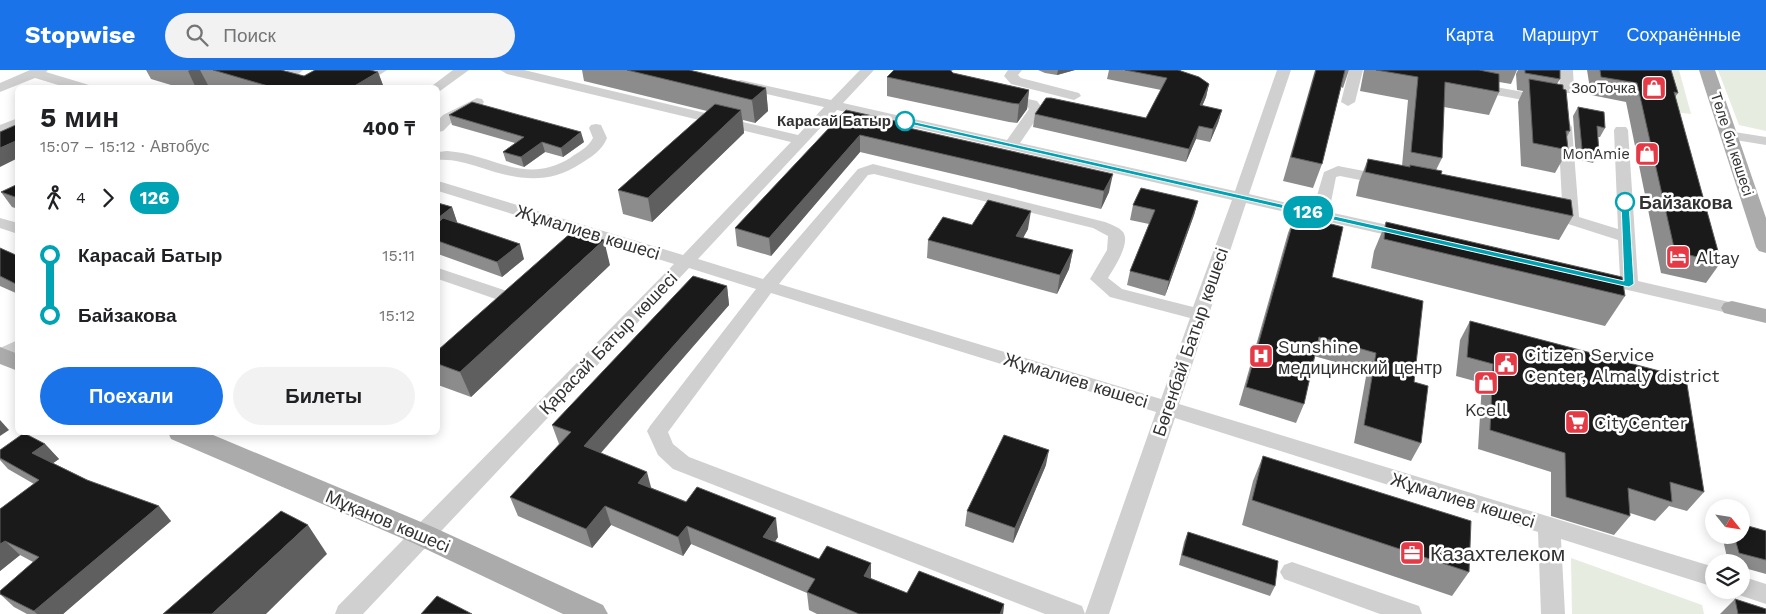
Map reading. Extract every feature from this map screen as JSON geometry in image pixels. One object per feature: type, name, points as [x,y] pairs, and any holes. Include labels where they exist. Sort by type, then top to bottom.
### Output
[{"type":"main road","name":"Төле би көшесі","points":[[1707,70],[1766,247]]},
{"type":"main road","points":[[1732,308],[1766,316]]},
{"type":"main road","name":"Мұқанов көшесі","points":[[187,435],[423,535],[593,614]]},
{"type":"street","points":[[296,70],[287,76],[288,80],[302,85]]},
{"type":"street","points":[[355,85],[380,70]]},
{"type":"street","points":[[440,85],[462,70]]},
{"type":"street","points":[[507,70],[801,140]]},
{"type":"street","name":"Қарасай Батыр көшесі","points":[[347,614],[868,70]]},
{"type":"street","points":[[1015,70],[1011,76],[1016,81],[1074,96]]},
{"type":"street","name":"Бөгенбай Батыр көшесі","points":[[1097,614],[1284,70]]},
{"type":"street","points":[[1348,102],[1356,70]]},
{"type":"street","points":[[1566,70],[1567,90]]},
{"type":"street","points":[[4,83],[37,71],[76,85]]},
{"type":"street","points":[[727,81],[1426,239]]},
{"type":"street","points":[[1458,84],[1559,108],[1570,220],[1627,237]]},
{"type":"street","points":[[985,94],[1032,104],[1036,108],[1011,145]]},
{"type":"street","points":[[440,126],[448,118],[477,102]]},
{"type":"street","points":[[0,130],[15,123]]},
{"type":"street","points":[[440,156],[456,156],[521,175],[554,172],[569,166],[597,146],[600,138],[596,128]]},
{"type":"street","points":[[1621,130],[1629,284]]},
{"type":"street","points":[[1728,135],[1766,141]]},
{"type":"street","points":[[1073,614],[681,463],[665,449],[657,431],[767,286],[863,172],[873,169],[1099,225],[1116,234],[1115,250],[1099,279],[1116,293],[1200,315]]},
{"type":"street","points":[[1320,215],[1329,175],[1333,172],[1338,171],[1403,183]]},
{"type":"street","name":"Жұмалиев көшесі","points":[[440,187],[584,238],[686,261],[1168,408],[1705,575]]},
{"type":"street","points":[[0,223],[15,228]]},
{"type":"street","points":[[440,273],[516,300]]},
{"type":"street","points":[[1581,274],[1732,308]]},
{"type":"street","points":[[502,312],[530,287]]},
{"type":"street","points":[[1549,526],[1553,614]]},
{"type":"street","points":[[1292,572],[1410,614]]},
{"type":"street","points":[[1750,589],[1766,594]]},
{"type":"shaded area","points":[[1656,70],[1679,70],[1691,114],[1666,111]]},
{"type":"shaded area","points":[[1718,70],[1766,70],[1766,131],[1739,125]]},
{"type":"shaded area","points":[[1571,558],[1702,605],[1704,614],[1572,614]]},
{"type":"building","points":[[213,70],[281,70],[304,76],[315,70],[370,70],[378,72],[356,85],[265,85]]},
{"type":"building","points":[[627,70],[689,70],[766,88],[752,100]]},
{"type":"building","points":[[894,70],[950,70],[953,73],[1029,90],[1019,104],[1011,103],[887,77]]},
{"type":"building","points":[[1125,70],[1178,70],[1199,77],[1209,84],[1200,105],[1222,110],[1213,129],[1199,126],[1189,149],[1035,114],[1046,98],[1051,98],[1146,118],[1167,78]]},
{"type":"building","points":[[1316,70],[1345,70],[1322,164],[1291,157]]},
{"type":"building","points":[[1376,70],[1479,70],[1499,74],[1499,92],[1445,82],[1442,158],[1411,152],[1418,77]]},
{"type":"building","points":[[1525,70],[1560,70],[1560,79],[1525,73]]},
{"type":"building","points":[[1600,70],[1671,70],[1678,93],[1674,92],[1721,262],[1675,252],[1637,83],[1601,77]]},
{"type":"building","points":[[1529,79],[1563,85],[1563,89],[1566,90],[1570,131],[1566,131],[1568,150],[1533,143]]},
{"type":"building","points":[[472,102],[581,132],[561,148],[542,142],[521,157],[503,152],[524,137],[449,115]]},
{"type":"building","points":[[715,104],[741,110],[648,198],[618,190]]},
{"type":"building","points":[[1578,107],[1604,112],[1605,128],[1597,126],[1599,153],[1582,149]]},
{"type":"building","points":[[846,110],[904,123],[900,126],[1113,174],[1104,191],[860,135],[769,238],[735,228]]},
{"type":"building","points":[[15,125],[15,141],[0,148],[0,132]]},
{"type":"building","points":[[1368,159],[1442,171],[1441,174],[1571,200],[1573,216],[1365,172]]},
{"type":"building","points":[[15,185],[15,197],[1,192]]},
{"type":"building","points":[[1141,188],[1198,201],[1169,281],[1130,271],[1155,210],[1133,205]]},
{"type":"building","points":[[988,200],[1031,211],[1016,236],[1073,250],[1060,275],[928,240],[943,217],[972,225]]},
{"type":"building","points":[[440,204],[452,207],[440,216]]},
{"type":"building","points":[[1295,215],[1343,227],[1332,277],[1423,301],[1414,382],[1428,386],[1421,443],[1364,425],[1376,353],[1319,337],[1304,404],[1246,387]]},
{"type":"building","points":[[443,218],[520,244],[497,262],[440,242],[440,221]]},
{"type":"building","points":[[1386,222],[1622,277],[1625,296],[1384,239]]},
{"type":"building","points":[[573,231],[604,240],[460,372],[440,365],[440,348]]},
{"type":"building","points":[[0,248],[15,255],[15,284],[0,276]]},
{"type":"building","points":[[693,276],[727,286],[584,446],[647,472],[638,483],[686,502],[697,487],[776,518],[763,537],[819,559],[827,546],[871,563],[864,576],[907,593],[919,571],[1004,604],[1000,614],[859,614],[807,592],[815,579],[687,526],[678,537],[605,506],[586,529],[510,497],[571,432],[552,425]]},
{"type":"building","name":"CityCenter","points":[[1470,321],[1686,378],[1704,492],[1670,482],[1672,502],[1628,488],[1630,516],[1566,497],[1565,453],[1490,430],[1493,364],[1467,357]]},
{"type":"building","points":[[21,435],[28,435],[45,444],[32,453],[87,480],[159,506],[34,611],[0,594],[0,591],[39,557],[5,541],[0,544],[0,509],[39,480],[0,458],[0,450]]},
{"type":"building","points":[[1004,435],[1049,450],[1015,528],[967,511]]},
{"type":"building","points":[[1263,456],[1471,521],[1469,572],[1252,500]]},
{"type":"building","points":[[281,511],[308,525],[212,614],[163,614]]},
{"type":"building","points":[[1750,527],[1766,531],[1766,560],[1750,556],[1750,554],[1739,553],[1736,544],[1750,544]]},
{"type":"building","points":[[1188,532],[1278,561],[1275,586],[1182,555]]},
{"type":"building","points":[[437,596],[472,614],[421,614]]},
{"type":"building","points":[[1735,599],[1766,609],[1766,614],[1738,614]]},
{"type":"bus line","name":"126","points":[[905,121],[1629,284],[1625,202]]},
{"type":"place","name":"ЗооТочка","points":[[1654,88]]},
{"type":"place","name":"Карасай Батыр","points":[[905,121]]},
{"type":"place","name":"MonAmie","points":[[1647,154]]},
{"type":"place","name":"Байзакова","points":[[1625,202]]},
{"type":"place","name":"Altay","points":[[1678,257]]},
{"type":"place","name":"Sunshine медицинский центр","points":[[1261,356]]},
{"type":"place","name":"Citizen Service Center, Almaly district","points":[[1506,364]]},
{"type":"place","name":"Kcell","points":[[1486,383]]},
{"type":"place","name":"CityCenter","points":[[1577,422]]},
{"type":"place","name":"Казахтелеком","points":[[1412,553]]}]
